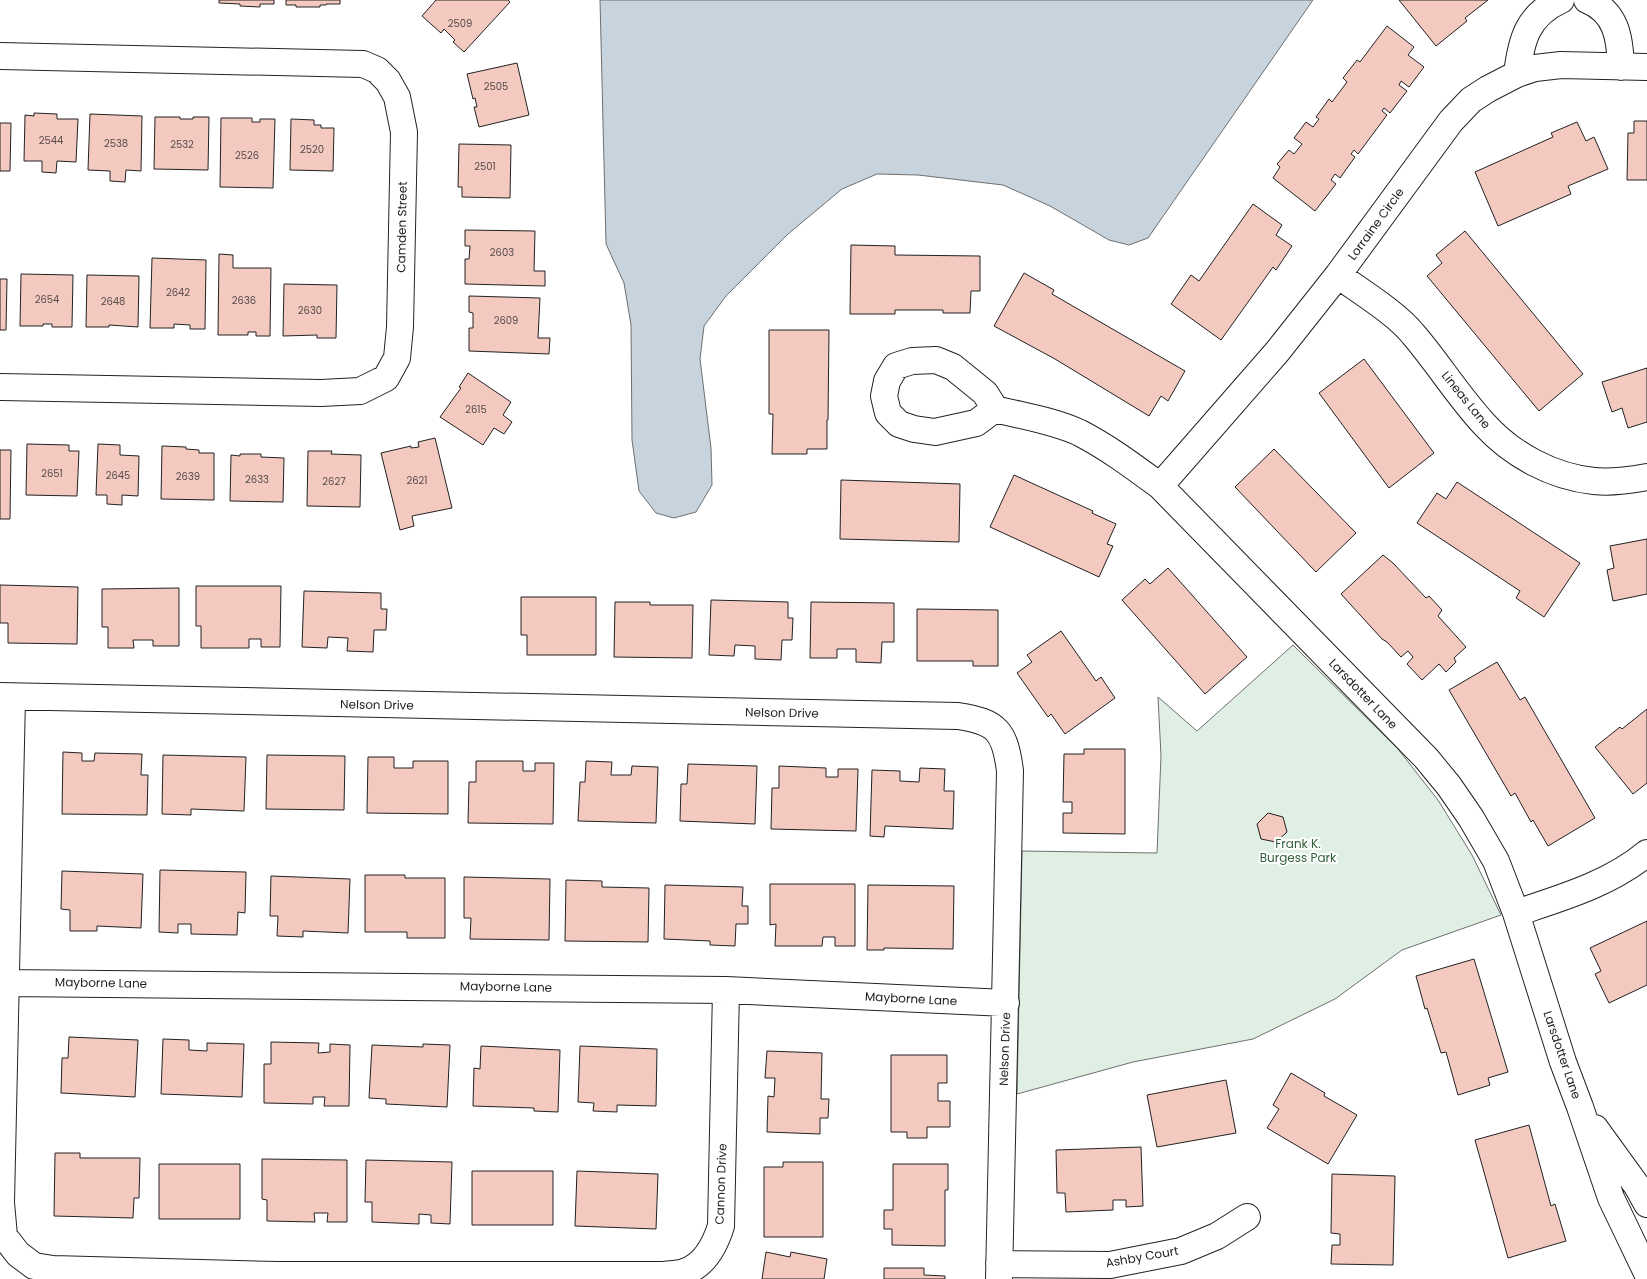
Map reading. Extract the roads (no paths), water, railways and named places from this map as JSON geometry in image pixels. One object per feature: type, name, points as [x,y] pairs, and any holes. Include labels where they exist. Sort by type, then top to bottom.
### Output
[{"type":"street","points":[[1516,74],[1520,46],[1527,30],[1547,6],[1561,0]]},
{"type":"street","points":[[1587,0],[1603,11],[1615,24],[1620,42],[1621,67]]},
{"type":"street","name":"Camden Street","points":[[0,56],[363,64],[377,70],[388,82],[397,97],[404,132],[400,327],[397,358],[386,378],[360,391],[320,393],[0,387]]},
{"type":"street","name":"Lorraine Circle","points":[[1160,486],[1277,352],[1338,275],[1451,121],[1471,100],[1488,88],[1516,74],[1535,68],[1561,66],[1647,67]]},
{"type":"street","name":"Lineas Lane","points":[[1338,275],[1386,310],[1412,332],[1484,425],[1509,446],[1534,462],[1565,476],[1614,482],[1647,477]]},
{"type":"street","name":"Larsdotter Lane","points":[[995,409],[1042,420],[1079,433],[1117,454],[1160,486],[1426,758],[1449,786],[1471,818],[1496,861],[1516,913],[1563,1062],[1611,1198],[1647,1273]]},
{"type":"street","name":"Cannon Drive","points":[[6,697],[6,982],[1,1203],[4,1236],[18,1254],[34,1266],[53,1269],[277,1278],[683,1273],[697,1265],[707,1255],[716,1242],[721,1226],[726,990]]},
{"type":"street","name":"Nelson Drive","points":[[6,697],[948,716],[978,719],[995,728],[1008,752],[1010,771],[999,1272]]},
{"type":"street","points":[[1516,913],[1568,895],[1602,880],[1624,869],[1647,853]]},
{"type":"street","name":"Mayborne Lane","points":[[6,982],[726,990],[1006,1004]]},
{"type":"street","name":"Larsdotter Lane","points":[[1580,1107],[1637,1186],[1647,1204]]},
{"type":"street","name":"Ashby Court","points":[[999,1272],[1110,1265],[1172,1253],[1217,1236],[1247,1217]]},
{"type":"park label","name":"Frank K. Burgess Park","points":[[1298,851]]}]
